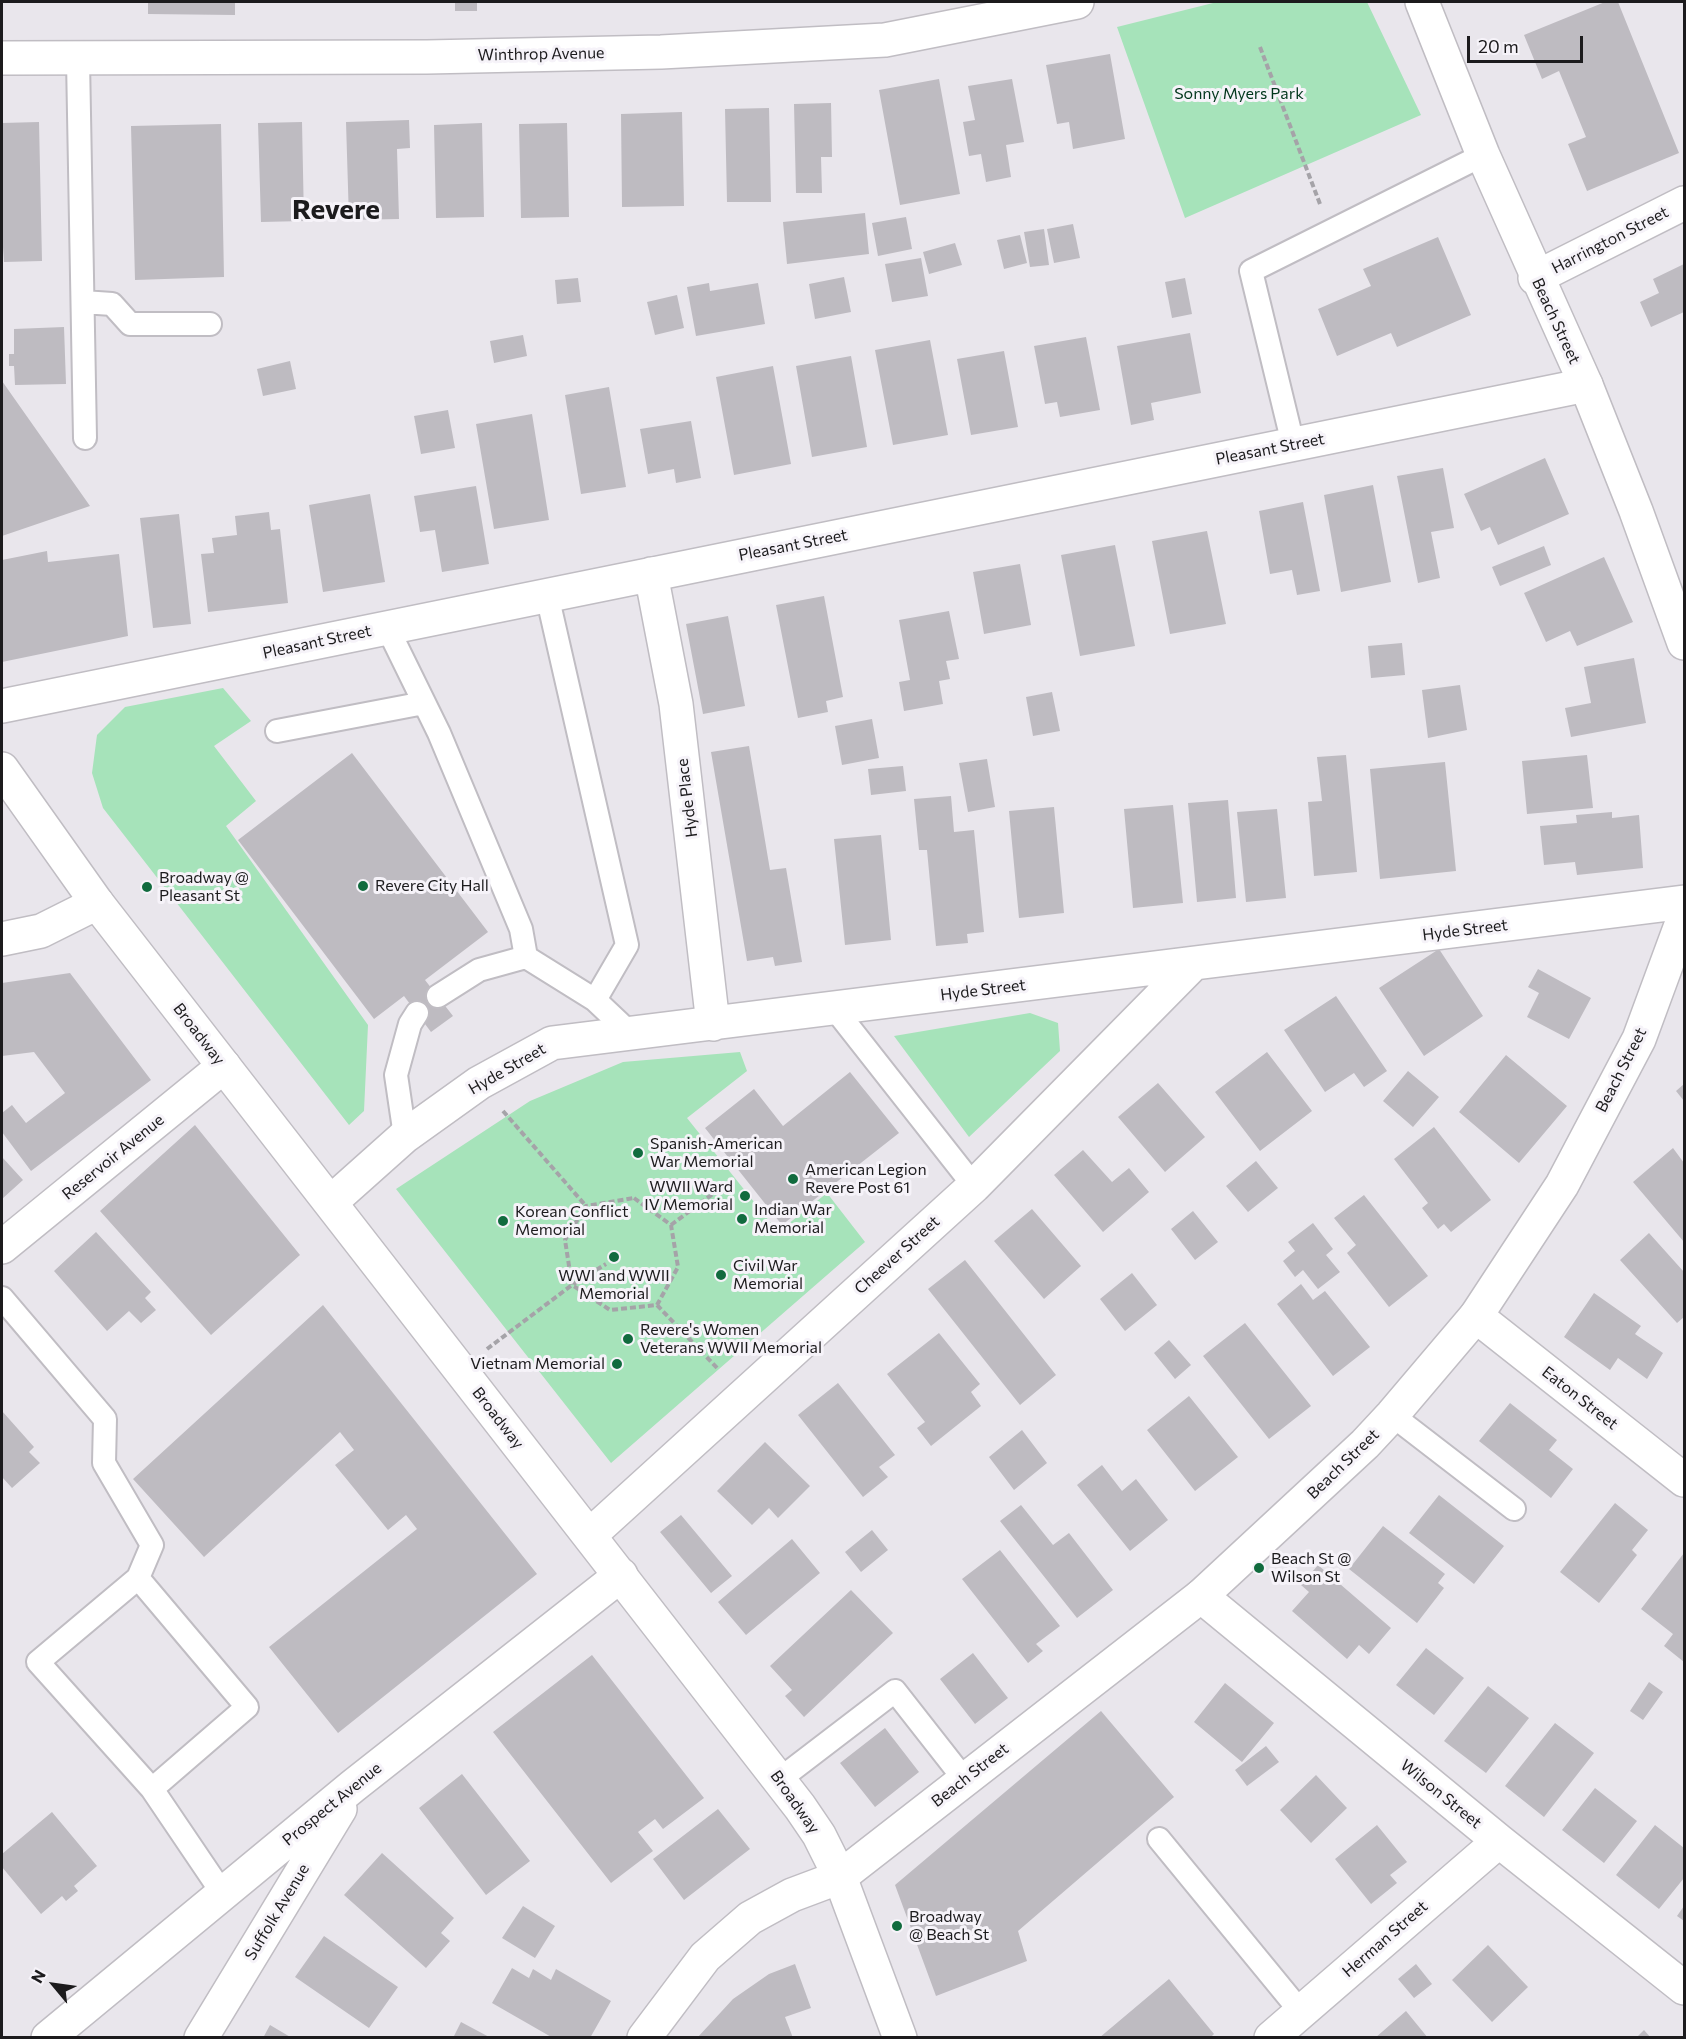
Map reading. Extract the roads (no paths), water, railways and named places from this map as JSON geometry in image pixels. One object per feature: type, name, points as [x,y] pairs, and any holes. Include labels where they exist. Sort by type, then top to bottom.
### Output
[{"type":"street","name":"Winthrop Avenue","points":[[2,58],[78,60],[637,52],[885,40],[1077,2]]},
{"type":"street","name":"Beach Street","points":[[1422,2],[1535,278],[1586,385],[1636,511],[1684,643]]},
{"type":"street","name":"Harrington Street","points":[[1535,278],[1684,203]]},
{"type":"street","name":"Pleasant Street","points":[[2,706],[1586,385]]},
{"type":"street","name":"Hyde Place","points":[[651,574],[676,704],[713,1024]]},
{"type":"street","name":"Broadway","points":[[2,770],[97,903],[780,1779],[819,1835],[840,1877],[900,2037]]},
{"type":"street","name":"Hyde Street","points":[[331,1202],[405,1136],[479,1083],[552,1043],[1684,902]]},
{"type":"street","points":[[2,939],[41,931],[97,903]]},
{"type":"street","name":"Beach Street","points":[[644,2037],[705,1957],[750,1918],[792,1895],[840,1877],[1201,1596],[1365,1444],[1392,1415],[1476,1316],[1562,1185],[1639,1039],[1684,917]]},
{"type":"street","name":"Cheever Street","points":[[590,1535],[974,1186],[1193,964]]},
{"type":"street","name":"Reservoir Avenue","points":[[2,1247],[224,1066]]},
{"type":"street","name":"Eaton Street","points":[[1476,1316],[1684,1480]]},
{"type":"street","name":"Prospect Avenue","points":[[48,2037],[353,1786],[621,1575]]},
{"type":"street","name":"Wilson Street","points":[[1201,1596],[1498,1841],[1684,1988]]},
{"type":"street","name":"Suffolk Avenue","points":[[201,2037],[353,1786]]},
{"type":"street","name":"Herman Street","points":[[1271,2037],[1498,1841]]},
{"type":"lane","points":[[78,60],[85,438]]},
{"type":"lane","points":[[1293,444],[1251,272],[1483,155]]},
{"type":"lane","points":[[83,302],[112,304],[130,324],[210,324]]},
{"type":"lane","points":[[547,595],[627,945],[595,1000]]},
{"type":"lane","points":[[387,627],[424,703],[521,929],[526,957]]},
{"type":"lane","points":[[277,731],[424,703]]},
{"type":"lane","points":[[438,996],[479,970],[526,957],[595,1000],[631,1034]]},
{"type":"lane","points":[[834,1008],[974,1186]]},
{"type":"lane","points":[[405,1136],[396,1075],[410,1024],[417,1013]]},
{"type":"lane","points":[[2,1298],[105,1419],[104,1463],[152,1545],[138,1578],[38,1662],[152,1789],[223,1894]]},
{"type":"lane","points":[[1392,1415],[1514,1509]]},
{"type":"lane","points":[[138,1578],[247,1707],[152,1789]]},
{"type":"lane","points":[[780,1779],[895,1691],[964,1779]]},
{"type":"lane","points":[[1159,1839],[1300,2012]]},
{"type":"place","name":"Revere City Hall","points":[[363,886]]},
{"type":"place","name":"Broadway @ Pleasant St","points":[[147,887]]},
{"type":"place","name":"Spanish-American War Memorial","points":[[638,1153]]},
{"type":"place","name":"American Legion Revere Post 61","points":[[793,1179]]},
{"type":"place","name":"WWII Ward IV Memorial","points":[[745,1196]]},
{"type":"place","name":"Indian War Memorial","points":[[742,1219]]},
{"type":"place","name":"Korean Conflict Memorial","points":[[503,1221]]},
{"type":"place","name":"WWI and WWII Memorial","points":[[614,1257]]},
{"type":"place","name":"Civil War Memorial","points":[[721,1275]]},
{"type":"place","name":"Revere's Women Veterans WWII Memorial","points":[[628,1339]]},
{"type":"place","name":"Vietnam Memorial","points":[[617,1364]]},
{"type":"place","name":"Beach St @ Wilson St","points":[[1259,1568]]},
{"type":"place","name":"Broadway @ Beach St","points":[[897,1926]]},
{"type":"district","name":"Revere","points":[[336,210]]},
{"type":"park label","name":"Sonny Myers Park","points":[[1239,94]]}]
